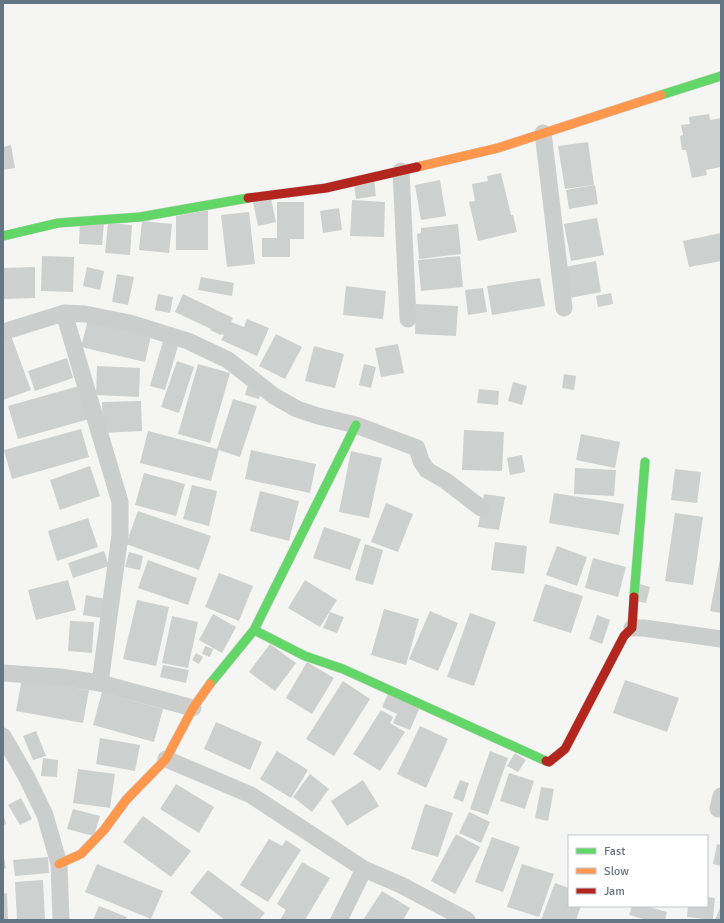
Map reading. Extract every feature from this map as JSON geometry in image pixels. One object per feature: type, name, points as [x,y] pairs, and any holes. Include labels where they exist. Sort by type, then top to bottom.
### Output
[{"type":"street","points":[[3,236],[58,223],[140,217],[214,203],[326,188],[498,148],[721,76]]},
{"type":"street","points":[[543,133],[564,308]]},
{"type":"street","points":[[401,171],[408,319]]},
{"type":"street","points":[[64,313],[120,502],[120,535],[100,684]]},
{"type":"street","points":[[3,332],[64,313],[85,314],[130,323],[188,341],[228,360],[274,396],[297,409],[318,416],[356,424],[417,448],[421,460],[427,470],[446,481],[481,508]]},
{"type":"street","points":[[59,864],[81,854],[104,830],[126,800],[166,759],[193,708],[224,665],[254,630],[356,424]]},
{"type":"street","points":[[254,630],[305,656],[343,669],[549,762],[565,749],[624,636],[632,628],[645,462]]},
{"type":"street","points":[[632,628],[644,628],[721,639]]},
{"type":"street","points":[[3,673],[60,677],[100,684],[193,708]]},
{"type":"street","points":[[3,736],[26,776],[45,815],[59,864],[60,920]]},
{"type":"street","points":[[166,759],[251,795],[364,869],[401,885],[467,920]]},
{"type":"street","points":[[339,920],[364,869]]},
{"type":"building","points":[[709,114],[710,120],[721,118],[721,167],[706,170],[707,175],[692,178],[686,150],[682,150],[680,136],[683,135],[681,125],[690,124],[689,117]]},
{"type":"building","points":[[588,142],[594,185],[565,189],[558,146]]},
{"type":"building","points":[[11,145],[15,168],[3,170],[3,147]]},
{"type":"building","points":[[501,173],[511,215],[513,215],[517,232],[478,241],[469,202],[475,201],[472,184],[488,181],[487,176]]},
{"type":"building","points":[[374,180],[376,196],[356,199],[354,184]]},
{"type":"building","points":[[440,180],[446,216],[421,220],[415,185]]},
{"type":"building","points":[[595,185],[598,204],[569,209],[566,190]]},
{"type":"building","points":[[271,199],[276,222],[258,226],[253,202]]},
{"type":"building","points":[[352,200],[385,202],[384,237],[350,236]]},
{"type":"building","points":[[277,202],[304,202],[304,239],[290,239],[290,257],[262,257],[262,238],[277,238]]},
{"type":"building","points":[[339,208],[342,230],[323,233],[320,211]]},
{"type":"building","points":[[208,210],[208,250],[176,250],[176,216]]},
{"type":"building","points":[[249,212],[255,264],[227,267],[221,215]]},
{"type":"building","points":[[597,218],[604,255],[571,261],[564,224]]},
{"type":"building","points":[[142,221],[172,224],[169,253],[139,250]]},
{"type":"building","points":[[80,222],[104,223],[102,245],[79,244]]},
{"type":"building","points":[[108,223],[132,225],[130,255],[105,253]]},
{"type":"building","points":[[458,224],[461,254],[419,259],[417,234],[421,233],[421,228]]},
{"type":"building","points":[[721,233],[721,261],[689,267],[683,241]]},
{"type":"building","points":[[42,256],[74,257],[73,292],[41,291]]},
{"type":"building","points":[[460,256],[463,287],[421,291],[418,260]]},
{"type":"building","points":[[596,261],[601,292],[570,298],[565,267]]},
{"type":"building","points":[[35,267],[35,298],[3,299],[3,268]]},
{"type":"building","points":[[87,267],[104,271],[100,290],[83,286]]},
{"type":"building","points":[[117,274],[134,277],[128,305],[112,302]]},
{"type":"building","points":[[201,277],[234,283],[232,296],[198,290]]},
{"type":"building","points":[[540,278],[545,306],[492,315],[487,286]]},
{"type":"building","points":[[346,286],[386,291],[383,319],[343,315]]},
{"type":"building","points":[[483,288],[487,312],[468,315],[465,290]]},
{"type":"building","points":[[611,293],[613,304],[598,307],[596,296]]},
{"type":"building","points":[[158,294],[173,297],[170,313],[155,310]]},
{"type":"building","points":[[183,294],[233,318],[231,322],[244,327],[247,319],[269,328],[257,356],[221,340],[224,335],[210,330],[211,329],[175,312]]},
{"type":"building","points":[[416,304],[458,306],[456,336],[415,334]]},
{"type":"building","points":[[88,320],[151,336],[145,362],[81,347]]},
{"type":"building","points":[[10,333],[31,390],[3,400],[3,335]]},
{"type":"building","points":[[276,334],[302,347],[285,379],[259,366]]},
{"type":"building","points":[[164,338],[179,343],[165,390],[150,386]]},
{"type":"building","points":[[398,344],[404,373],[381,377],[375,348]]},
{"type":"building","points":[[314,346],[344,354],[335,388],[305,381]]},
{"type":"building","points":[[67,358],[73,378],[35,391],[28,371]]},
{"type":"building","points":[[177,361],[194,367],[179,413],[161,407]]},
{"type":"building","points":[[198,364],[230,373],[210,443],[178,434]]},
{"type":"building","points":[[364,364],[376,367],[371,388],[359,385]]},
{"type":"building","points":[[97,366],[140,368],[139,397],[96,395]]},
{"type":"building","points":[[564,374],[576,376],[574,390],[562,388]]},
{"type":"building","points":[[513,382],[527,386],[522,405],[508,401]]},
{"type":"building","points":[[248,384],[262,388],[259,399],[245,395]]},
{"type":"building","points":[[79,386],[89,419],[18,439],[8,406]]},
{"type":"building","points":[[479,389],[499,391],[498,405],[477,403]]},
{"type":"building","points":[[233,399],[257,406],[240,457],[219,450],[211,481],[140,463],[148,431],[217,449]]},
{"type":"building","points":[[141,401],[142,431],[103,433],[102,402]]},
{"type":"building","points":[[81,429],[89,457],[12,479],[4,450]]},
{"type":"building","points":[[464,430],[504,432],[502,471],[462,470]]},
{"type":"building","points":[[581,434],[620,442],[615,468],[576,460]]},
{"type":"building","points":[[251,450],[316,464],[310,493],[245,479]]},
{"type":"building","points":[[351,451],[382,458],[369,518],[339,512]]},
{"type":"building","points":[[522,455],[525,472],[510,475],[507,458]]},
{"type":"building","points":[[90,466],[100,496],[60,510],[50,480]]},
{"type":"building","points":[[575,468],[616,470],[614,496],[574,494]]},
{"type":"building","points":[[675,469],[701,472],[697,503],[671,500]]},
{"type":"building","points":[[144,473],[185,484],[176,516],[135,505]]},
{"type":"building","points":[[192,485],[217,491],[209,526],[183,519]]},
{"type":"building","points":[[260,491],[299,501],[289,541],[250,531]]},
{"type":"building","points":[[554,493],[624,504],[619,535],[549,523]]},
{"type":"building","points":[[484,494],[505,497],[499,530],[478,527]]},
{"type":"building","points":[[386,503],[413,514],[398,552],[371,542]]},
{"type":"building","points":[[138,511],[211,536],[199,570],[126,544]]},
{"type":"building","points":[[675,513],[703,517],[693,585],[665,581]]},
{"type":"building","points":[[88,518],[98,547],[57,561],[48,531]]},
{"type":"building","points":[[324,527],[361,539],[350,570],[313,558]]},
{"type":"building","points":[[495,542],[527,546],[524,574],[491,570]]},
{"type":"building","points":[[365,544],[383,550],[373,585],[355,580]]},
{"type":"building","points":[[557,546],[587,557],[577,586],[546,575]]},
{"type":"building","points":[[104,551],[109,566],[73,578],[68,563]]},
{"type":"building","points":[[129,552],[143,556],[140,570],[125,567]]},
{"type":"building","points":[[593,558],[626,567],[618,597],[585,588]]},
{"type":"building","points":[[721,559],[721,613],[710,611]]},
{"type":"building","points":[[148,560],[197,578],[188,605],[138,588]]},
{"type":"building","points":[[219,573],[253,586],[239,621],[205,607]]},
{"type":"building","points":[[68,580],[76,610],[36,620],[28,590]]},
{"type":"building","points":[[305,580],[337,600],[320,627],[288,608]]},
{"type":"building","points":[[545,584],[583,596],[571,633],[533,621]]},
{"type":"building","points":[[640,584],[650,587],[646,603],[636,601]]},
{"type":"building","points":[[86,595],[105,599],[102,618],[83,615]]},
{"type":"building","points":[[137,600],[169,607],[156,666],[123,659]]},
{"type":"building","points":[[384,609],[419,619],[406,665],[371,655]]},
{"type":"building","points":[[430,611],[458,623],[438,671],[409,659]]},
{"type":"building","points":[[330,612],[344,617],[337,633],[323,628]]},
{"type":"building","points":[[470,613],[496,622],[474,686],[447,677]]},
{"type":"building","points":[[213,614],[236,627],[222,653],[199,640]]},
{"type":"building","points":[[597,615],[610,620],[602,644],[589,639]]},
{"type":"building","points":[[172,616],[198,622],[188,668],[162,663]]},
{"type":"building","points":[[70,621],[94,622],[92,653],[68,651]]},
{"type":"building","points":[[270,644],[296,663],[275,691],[249,672]]},
{"type":"building","points":[[205,646],[213,649],[210,657],[202,654]]},
{"type":"building","points":[[196,653],[203,657],[199,664],[192,660]]},
{"type":"building","points":[[307,662],[334,678],[312,714],[286,698]]},
{"type":"building","points":[[163,665],[189,670],[186,683],[160,677]]},
{"type":"building","points":[[22,679],[89,690],[83,723],[16,711]]},
{"type":"building","points":[[625,680],[679,698],[667,732],[613,713]]},
{"type":"building","points":[[343,681],[370,699],[334,756],[306,739]]},
{"type":"building","points":[[102,692],[163,709],[154,742],[93,725]]},
{"type":"building","points":[[388,694],[420,707],[410,730],[393,723],[397,714],[382,707]]},
{"type":"building","points":[[381,710],[393,717],[390,723],[405,732],[380,771],[353,754]]},
{"type":"building","points":[[216,722],[262,742],[250,770],[204,749]]},
{"type":"building","points":[[420,726],[448,739],[426,788],[397,774]]},
{"type":"building","points":[[36,731],[46,756],[33,760],[23,736]]},
{"type":"building","points":[[100,738],[140,745],[135,771],[96,764]]},
{"type":"building","points":[[277,751],[308,770],[291,798],[260,779]]},
{"type":"building","points":[[490,751],[508,758],[488,815],[470,809]]},
{"type":"building","points":[[515,753],[526,760],[518,772],[507,766]]},
{"type":"building","points":[[43,758],[58,760],[57,777],[41,776]]},
{"type":"building","points":[[78,769],[115,774],[110,808],[73,803]]},
{"type":"building","points":[[509,773],[534,781],[525,809],[500,801]]},
{"type":"building","points":[[310,774],[329,789],[312,812],[293,797]]},
{"type":"building","points":[[363,780],[379,806],[347,826],[331,801]]},
{"type":"building","points":[[460,780],[469,783],[463,802],[453,798]]},
{"type":"building","points":[[176,784],[214,807],[199,833],[160,809]]},
{"type":"building","points":[[541,787],[554,789],[548,821],[535,818]]},
{"type":"building","points":[[21,798],[32,819],[20,825],[8,805]]},
{"type":"building","points":[[425,804],[453,813],[438,857],[411,849]]},
{"type":"building","points":[[73,809],[100,816],[94,836],[67,829]]},
{"type":"building","points":[[469,812],[490,822],[481,843],[459,833]]},
{"type":"building","points":[[3,813],[6,824],[3,825]]},
{"type":"building","points":[[143,816],[191,851],[171,877],[123,842]]},
{"type":"building","points":[[456,834],[480,847],[455,894],[431,881]]},
{"type":"building","points":[[492,837],[520,847],[503,892],[475,882]]},
{"type":"building","points":[[269,839],[282,846],[286,840],[301,850],[268,902],[240,885]]},
{"type":"building","points":[[717,844],[721,845],[721,866],[713,864]]},
{"type":"building","points":[[3,852],[6,868],[3,869]]},
{"type":"building","points":[[48,857],[49,873],[15,876],[13,860]]},
{"type":"building","points":[[302,862],[330,878],[305,920],[280,920],[286,910],[277,904]]},
{"type":"building","points":[[97,864],[163,891],[151,919],[85,892]]},
{"type":"building","points":[[522,864],[554,874],[539,917],[507,907]]},
{"type":"building","points":[[208,870],[265,913],[259,920],[225,920],[190,893]]},
{"type":"building","points":[[43,880],[45,920],[17,920],[15,882]]},
{"type":"building","points":[[555,883],[568,888],[568,907],[581,907],[576,920],[541,920]]},
{"type":"building","points":[[382,891],[410,908],[403,920],[363,920]]},
{"type":"building","points":[[7,893],[8,920],[3,920],[3,894]]},
{"type":"building","points":[[708,897],[715,898],[713,920],[687,917],[688,907],[708,907]]},
{"type":"building","points":[[721,905],[721,920],[715,920]]},
{"type":"building","points":[[99,906],[127,917],[125,920],[93,920]]},
{"type":"building","points":[[632,907],[650,907],[667,912],[665,920],[647,920],[629,915]]},
{"type":"traffic: fast","points":[[661,95],[721,76]]},
{"type":"traffic: fast","points":[[3,236],[58,223],[140,217],[248,198]]},
{"type":"traffic: fast","points":[[210,684],[254,630],[356,425]]},
{"type":"traffic: fast","points":[[634,597],[645,462]]},
{"type":"traffic: fast","points":[[254,630],[305,656],[343,669],[546,761]]},
{"type":"traffic: slow","points":[[417,167],[498,148],[661,95]]},
{"type":"traffic: slow","points":[[59,864],[81,854],[104,830],[126,800],[166,759],[193,708],[210,684]]},
{"type":"traffic: jam","points":[[248,198],[326,188],[417,167]]},
{"type":"traffic: jam","points":[[546,761],[549,762],[565,749],[624,636],[632,628],[634,597]]}]
